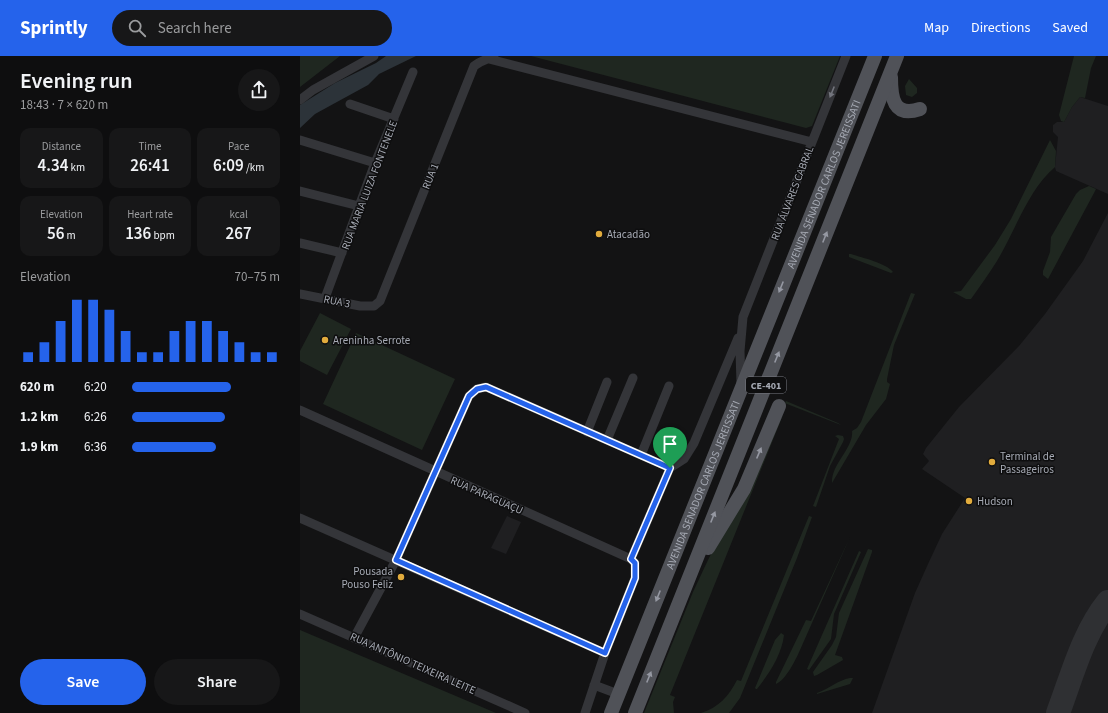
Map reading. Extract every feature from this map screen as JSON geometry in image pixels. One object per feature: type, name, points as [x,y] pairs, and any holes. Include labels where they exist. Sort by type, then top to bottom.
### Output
[{"type":"main road","name":"AVENIDA SENADOR CARLOS JEREISSATI","points":[[611,713],[741,385],[874,56]]},
{"type":"main road","name":"AVENIDA SENADOR CARLOS JEREISSATI","points":[[635,713],[897,56]]},
{"type":"main road","points":[[891,71],[891,95],[895,105],[908,111],[920,109]]},
{"type":"main road","points":[[688,580],[744,488],[778,406]]},
{"type":"street","points":[[300,100],[314,90],[374,56]]},
{"type":"street","name":"RUA ÁLVARES CABRAL","points":[[741,385],[740,362],[743,317],[846,56]]},
{"type":"street","points":[[492,57],[812,142]]},
{"type":"street","name":"RUA 1","points":[[374,306],[380,301],[474,66],[483,59],[492,57]]},
{"type":"street","name":"RUA MARIA LUIZA FONTENELE","points":[[325,298],[375,163],[413,72]]},
{"type":"street","points":[[350,104],[394,119]]},
{"type":"street","points":[[300,140],[375,163]]},
{"type":"street","points":[[300,191],[359,206]]},
{"type":"street","points":[[300,243],[342,253]]},
{"type":"street","name":"RUA 3","points":[[300,294],[360,306],[374,306]]},
{"type":"street","name":"RUA ÁLVARES CABRAL","points":[[631,559],[670,468],[684,459],[694,443],[741,331]]},
{"type":"street","points":[[607,440],[633,378]]},
{"type":"street","points":[[587,432],[607,382]]},
{"type":"street","points":[[641,455],[669,386]]},
{"type":"street","points":[[354,638],[396,560],[469,396],[477,389],[486,387],[670,468]]},
{"type":"street","name":"RUA PARAGUAÇU","points":[[300,410],[631,559]]},
{"type":"street","points":[[300,518],[605,653]]},
{"type":"street","points":[[585,713],[605,653],[635,578],[635,563],[631,559]]},
{"type":"street","name":"RUA ANTÔNIO TEIXEIRA LEITE","points":[[300,614],[525,713]]},
{"type":"street","points":[[594,684],[618,694]]},
{"type":"shaded area","points":[[300,56],[340,56],[300,87]]},
{"type":"shaded area","points":[[386,56],[416,56],[379,74],[368,85],[315,114],[300,128],[300,105],[335,83],[376,63]]},
{"type":"shaded area","points":[[531,56],[840,56],[812,126],[806,128]]},
{"type":"shaded area","points":[[1074,56],[1096,56],[1091,68],[1085,98],[1080,97],[1072,107],[1064,122],[1061,121],[1059,115]]},
{"type":"shaded area","points":[[909,79],[917,88],[917,93],[912,97],[906,95],[905,86]]},
{"type":"shaded area","points":[[1080,97],[1108,106],[1108,194],[1056,171],[1055,167],[1058,137],[1053,132],[1053,125],[1057,122],[1064,122],[1072,107]]},
{"type":"shaded area","points":[[1050,140],[1056,151],[1055,167],[1045,176],[1037,187],[994,266],[971,299],[966,299],[953,292],[961,291],[995,245],[1011,219]]},
{"type":"shaded area","points":[[1089,186],[1096,189],[1048,279],[1043,275],[1043,271],[1050,252],[1051,237],[1076,194],[1080,190]]},
{"type":"shaded area","points":[[1108,213],[1108,713],[872,713],[915,593],[942,534],[965,498],[922,469],[929,461],[923,454],[926,448],[959,407],[1019,346],[1045,314],[1083,261]]},
{"type":"shaded area","points":[[849,254],[880,263],[893,272],[891,273],[849,257]]},
{"type":"shaded area","points":[[911,293],[915,294],[894,345],[887,379],[887,382],[890,384],[886,399],[866,425],[832,483],[835,469],[850,444],[852,431],[857,428],[861,422]]},
{"type":"shaded area","name":"Areninha Serrote","points":[[320,313],[351,329],[327,375],[300,361],[300,351]]},
{"type":"shaded area","points":[[356,333],[455,379],[422,450],[323,404]]},
{"type":"shaded area","points":[[786,401],[841,425],[787,404],[785,403]]},
{"type":"shaded area","points":[[783,415],[670,695],[675,697],[673,702],[674,713],[644,713],[693,592]]},
{"type":"shaded area","points":[[835,436],[843,436],[844,439],[830,466],[816,507],[813,506],[839,439]]},
{"type":"shaded area","points":[[507,516],[521,522],[506,554],[491,548]]},
{"type":"shaded area","points":[[809,516],[812,517],[797,558],[740,698],[729,713],[701,713],[718,705],[727,696],[737,680],[741,681]]},
{"type":"shaded area","points":[[850,537],[796,659],[787,674],[780,682],[776,684],[806,620],[811,621]]},
{"type":"shaded area","points":[[868,549],[872,550],[872,552],[835,655],[842,657],[843,660],[814,676],[813,672],[836,637],[839,613]]},
{"type":"shaded area","points":[[859,551],[861,552],[834,614],[831,639],[809,670],[807,669]]},
{"type":"shaded area","points":[[300,630],[496,713],[300,713]]},
{"type":"shaded area","points":[[781,633],[784,635],[778,656],[766,677],[756,689],[755,688],[775,640]]},
{"type":"shaded area","points":[[853,678],[850,684],[817,694],[837,683]]},
{"type":"taxiway","points":[[1058,713],[1085,641],[1099,614],[1108,602]]},
{"type":"place","name":"Atacadão","points":[[599,234]]},
{"type":"place","name":"Areninha Serrote","points":[[325,340]]},
{"type":"place","name":"Terminal de Passageiros","points":[[992,462]]},
{"type":"place","name":"Hudson","points":[[969,501]]},
{"type":"place","name":"Pousada Pouso Feliz","points":[[401,577]]},
{"type":"route","points":[[486,387],[670,468],[631,559],[635,563],[635,578],[605,653],[396,560],[469,396],[477,389],[486,387]]}]
